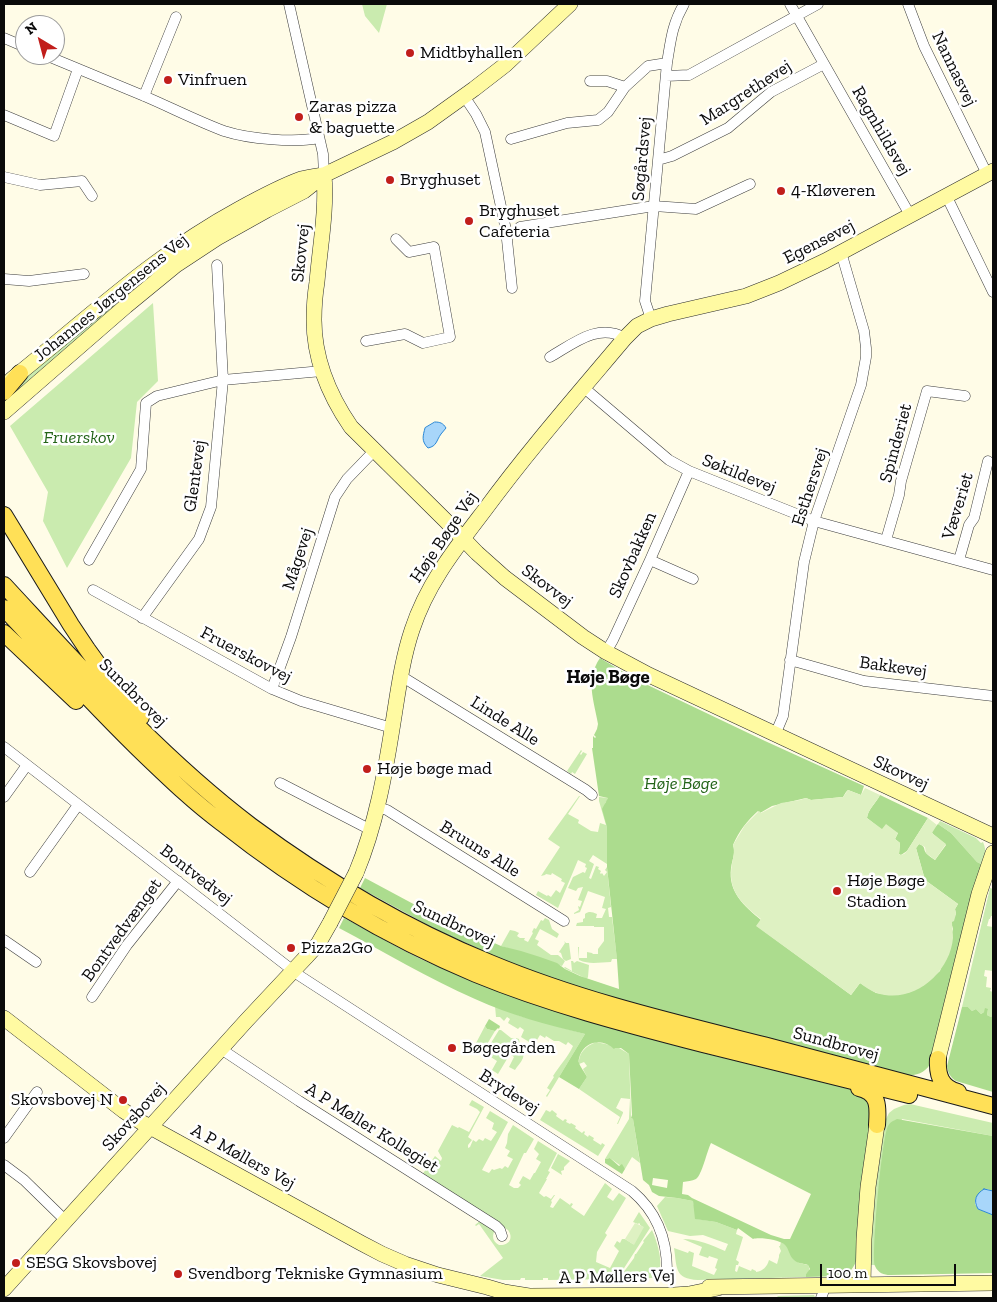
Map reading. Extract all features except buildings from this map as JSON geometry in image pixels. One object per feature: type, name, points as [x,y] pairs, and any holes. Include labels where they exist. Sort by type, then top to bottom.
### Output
[{"type":"main road","points":[[4,392],[20,373]]},
{"type":"main road","points":[[4,515],[70,625],[104,674],[134,709],[208,782],[330,880]]},
{"type":"main road","name":"Sundbrovej","points":[[4,585],[92,680],[165,753],[204,788],[290,854],[387,914],[491,964],[552,987],[628,1011],[993,1106]]},
{"type":"main road","name":"Sundbrovej","points":[[4,608],[126,737],[221,823],[287,872],[356,914],[415,946],[474,973],[534,996],[598,1016],[993,1116]]},
{"type":"main road","points":[[4,633],[166,784],[221,823]]},
{"type":"main road","points":[[876,1074],[906,1079],[919,1078],[929,1072],[938,1060]]},
{"type":"main road","points":[[938,1060],[938,1074],[947,1087],[954,1091],[993,1102]]},
{"type":"main road","points":[[779,1063],[797,1072],[865,1089],[874,1095],[878,1105],[877,1125]]},
{"type":"main road","points":[[877,1125],[885,1107],[893,1098],[901,1093]]},
{"type":"street","points":[[289,4],[323,154],[324,175]]},
{"type":"street","name":"Johannes Jørgensens Vej","points":[[4,412],[176,265],[217,238],[304,191],[324,175],[391,143],[428,122],[492,76],[516,56],[570,4]]},
{"type":"street","name":"Søgårdsvej","points":[[651,319],[645,300],[667,63],[672,30],[684,4]]},
{"type":"street","name":"Ragnhildsvej","points":[[790,4],[910,215]]},
{"type":"street","points":[[666,76],[689,75],[818,4]]},
{"type":"street","name":"Nannasvej","points":[[908,4],[924,46],[990,172]]},
{"type":"street","points":[[144,96],[176,17]]},
{"type":"street","points":[[511,139],[567,123],[598,120],[608,112],[625,87],[648,66],[667,63]]},
{"type":"street","points":[[65,64],[225,131],[249,136],[288,140],[319,138]]},
{"type":"street","name":"Margrethevej","points":[[658,160],[672,156],[728,128],[771,92],[824,64]]},
{"type":"street","points":[[4,115],[54,136],[78,69]]},
{"type":"street","points":[[590,81],[607,81],[625,87]]},
{"type":"street","points":[[464,96],[486,132],[506,230],[512,288]]},
{"type":"street","name":"Egensevej","points":[[651,319],[746,296],[779,283],[825,261],[990,172]]},
{"type":"street","name":"Johannes Jørgensens Vej","points":[[4,386],[132,280],[189,238],[225,216],[270,193],[302,179],[324,175]]},
{"type":"street","name":"Skovvej","points":[[324,175],[326,196],[314,320],[316,346],[329,391],[351,427],[462,538],[505,578],[606,652],[649,675],[775,735],[993,836]]},
{"type":"street","points":[[4,177],[40,185],[82,181],[92,196]]},
{"type":"street","points":[[520,227],[654,206],[696,209],[750,184]]},
{"type":"street","points":[[946,195],[993,292]]},
{"type":"street","points":[[366,341],[405,334],[423,343],[450,337],[434,247],[409,252],[396,239]]},
{"type":"street","name":"Esthersvej","points":[[775,735],[782,716],[787,687],[804,562],[814,521],[861,385],[866,357],[864,331],[841,252]]},
{"type":"street","name":"Glentevej","points":[[142,618],[199,539],[211,508],[223,380],[217,265]]},
{"type":"street","points":[[4,279],[29,281],[84,274]]},
{"type":"street","name":"Høje Bøge Vej","points":[[294,971],[313,950],[330,923],[356,873],[364,852],[386,767],[400,676],[408,642],[422,603],[432,584],[462,538],[517,466],[625,338],[637,326],[651,319]]},
{"type":"street","points":[[550,357],[588,335],[601,332],[617,334],[625,338]]},
{"type":"street","points":[[90,560],[141,468],[146,403],[157,396],[223,380],[322,371]]},
{"type":"street","name":"Søkildevej","points":[[583,387],[669,460],[688,471],[814,521],[993,570]]},
{"type":"street","name":"Spinderiet","points":[[886,540],[927,391],[965,396]]},
{"type":"street","name":"Mågevej","points":[[272,689],[291,637],[335,497],[347,479],[374,450]]},
{"type":"street","name":"Væveriet","points":[[959,560],[969,526],[974,518],[988,461]]},
{"type":"street","name":"Skovbakken","points":[[606,652],[650,560],[688,471]]},
{"type":"street","points":[[650,560],[693,579]]},
{"type":"street","name":"Fruerskovvej","points":[[93,590],[272,689],[392,728]]},
{"type":"street","name":"Bakkevej","points":[[790,660],[864,681],[993,696]]},
{"type":"street","name":"Linde Alle","points":[[400,676],[592,795]]},
{"type":"street","name":"Bontvedvej","points":[[4,748],[294,971]]},
{"type":"street","points":[[4,798],[27,765]]},
{"type":"street","points":[[280,783],[371,830]]},
{"type":"street","points":[[30,872],[78,805]]},
{"type":"street","name":"Bruuns Alle","points":[[377,806],[387,810],[564,921]]},
{"type":"street","points":[[938,1060],[980,894],[993,853]]},
{"type":"street","name":"Bontvedvænget","points":[[92,997],[127,945],[178,881]]},
{"type":"street","points":[[4,940],[36,962]]},
{"type":"street","name":"Skovsbovej","points":[[4,1289],[294,971]]},
{"type":"street","name":"Brydevej","points":[[294,971],[632,1191],[646,1204],[658,1223],[666,1247],[667,1270]]},
{"type":"street","name":"A P Møllers Vej","points":[[4,1018],[124,1111],[150,1127],[382,1254],[404,1264],[438,1275],[516,1294],[539,1296],[674,1295],[718,1288],[822,1292],[863,1285],[993,1283]]},
{"type":"street","name":"A P Møller Kollegiet","points":[[221,1049],[299,1101],[496,1226],[502,1236]]},
{"type":"street","points":[[4,1138],[37,1092]]},
{"type":"street","points":[[863,1285],[868,1187],[877,1125]]},
{"type":"street","points":[[4,1165],[24,1180],[66,1221]]},
{"type":"green space","points":[[362,4],[387,4],[379,33],[365,16]]},
{"type":"green space","points":[[199,238],[4,404],[4,396],[129,288]]},
{"type":"green space","name":"Fruerskov","points":[[153,303],[158,381],[137,402],[131,458],[67,568],[43,521],[48,492],[10,426]]},
{"type":"green space","name":"Høje Bøge","points":[[600,658],[635,679],[864,786],[861,795],[848,790],[843,797],[811,800],[806,798],[772,806],[760,813],[758,811],[744,826],[735,840],[731,868],[732,884],[739,898],[761,920],[757,926],[851,995],[860,983],[876,993],[897,995],[910,992],[924,985],[940,971],[953,929],[951,922],[956,914],[955,909],[958,904],[925,880],[916,848],[919,844],[921,845],[927,854],[935,860],[946,845],[931,831],[938,824],[951,833],[977,862],[983,865],[932,1061],[925,1071],[915,1075],[906,1075],[646,1008],[580,988],[515,965],[437,930],[360,888],[365,878],[447,922],[501,946],[557,963],[580,976],[619,989],[607,867],[607,827],[602,809],[608,798],[599,796],[592,748],[593,736],[596,737],[594,735],[598,724],[592,682],[595,666]]},
{"type":"green space","points":[[581,750],[581,755],[583,752],[587,754],[575,774],[572,772],[571,774],[567,771]]},
{"type":"green space","name":"Høje Bøge Stadion","points":[[865,788],[880,795],[870,809],[867,818],[882,829],[886,824],[898,833],[895,839],[900,843],[900,855],[907,851],[928,818],[937,825],[932,833],[946,844],[935,860],[926,853],[925,847],[919,844],[916,848],[925,880],[958,904],[955,909],[954,921],[952,922],[953,938],[945,963],[927,983],[916,990],[904,994],[890,996],[877,993],[860,983],[851,995],[756,926],[761,919],[742,902],[732,882],[733,845],[745,825],[759,811],[761,813],[781,803],[806,798],[811,800],[843,797],[848,790],[861,795]]},
{"type":"green space","points":[[880,795],[928,818],[907,851],[901,855],[899,854],[900,843],[895,839],[898,833],[882,830],[867,818],[870,809]]},
{"type":"green space","points":[[579,796],[568,814],[579,820],[578,823],[591,831],[598,832],[600,823],[606,825],[599,797],[608,798],[605,803],[607,827],[607,864],[593,855],[589,861],[594,864],[589,878],[591,879],[596,866],[599,867],[600,873],[604,876],[607,872],[605,870],[607,867],[611,907],[608,908],[609,917],[612,917],[617,959],[612,959],[611,962],[591,963],[579,960],[578,947],[579,958],[587,958],[587,952],[598,954],[598,949],[604,941],[604,927],[576,926],[577,923],[583,922],[586,913],[594,913],[597,914],[596,918],[602,918],[606,909],[602,908],[605,897],[588,891],[580,912],[574,914],[579,910],[578,906],[580,907],[582,901],[578,900],[583,887],[578,888],[576,891],[568,888],[573,877],[583,872],[585,873],[586,864],[578,860],[558,908],[536,895],[538,891],[551,897],[556,890],[560,893],[565,883],[552,873],[551,875],[541,876],[560,847],[548,839]]},
{"type":"green space","points":[[940,821],[976,838],[981,843],[983,842],[985,856],[983,865],[977,862],[951,833],[938,824]]},
{"type":"green space","points":[[990,888],[993,889],[993,916],[989,919],[987,926],[993,927],[993,971],[985,970],[984,976],[987,977],[986,987],[991,988],[990,991],[993,992],[993,1015],[991,1017],[987,1015],[988,1009],[981,1014],[976,1009],[972,1011],[968,1007],[962,1007]]},
{"type":"green space","points":[[344,918],[432,964],[483,985],[587,1021],[693,1050],[854,1090],[873,1104],[857,1259],[853,1267],[843,1276],[806,1277],[810,1269],[808,1265],[795,1261],[782,1243],[770,1239],[753,1239],[738,1228],[737,1230],[716,1222],[695,1219],[693,1201],[659,1196],[652,1192],[649,1185],[643,1180],[633,1119],[631,1118],[629,1054],[621,1048],[614,1049],[600,1042],[586,1047],[580,1055],[579,1061],[587,1077],[579,1089],[559,1077],[585,1034],[529,1019],[488,1005],[406,965],[339,928]],"holes":[[[711,1143],[811,1194],[790,1239],[771,1235],[688,1195],[682,1194],[683,1182],[694,1180],[698,1177]],[[653,1178],[668,1180],[667,1188],[652,1185]]]},
{"type":"green space","points":[[545,918],[549,920],[552,929],[559,934],[557,938],[540,929],[535,939],[539,941],[537,945],[551,955],[558,955],[565,961],[562,966],[501,946],[510,930],[519,933],[517,936],[525,938],[524,940],[528,942],[534,928],[536,929],[541,920],[543,921]]},
{"type":"green space","points":[[564,941],[569,943],[571,959],[566,961],[559,952],[565,943]]},
{"type":"green space","points":[[571,961],[589,965],[587,979],[564,968],[572,971]]},
{"type":"green space","points":[[495,1006],[520,1016],[585,1034],[547,1097],[550,1090],[547,1088],[553,1076],[573,1046],[568,1042],[566,1045],[540,1035],[534,1045],[521,1037],[524,1030],[508,1023],[510,1019],[507,1017],[504,1021],[500,1017],[496,1017]]},
{"type":"green space","points":[[962,1007],[968,1007],[972,1011],[976,1009],[981,1014],[985,1008],[988,1009],[987,1015],[991,1017],[993,1015],[993,1092],[956,1081],[949,1073],[947,1066]]},
{"type":"green space","points":[[489,1019],[500,1026],[499,1029],[495,1031],[487,1029],[485,1026]]},
{"type":"green space","points":[[485,1026],[487,1029],[495,1031],[486,1046],[486,1051],[499,1030],[511,1038],[519,1039],[520,1045],[524,1047],[523,1057],[515,1070],[509,1067],[514,1057],[510,1054],[498,1074],[492,1070],[497,1061],[477,1051],[479,1048],[475,1045]]},
{"type":"green space","points":[[596,1042],[619,1048],[629,1054],[631,1118],[633,1119],[640,1163],[632,1157],[625,1169],[610,1158],[605,1159],[629,1119],[630,1099],[621,1098],[616,1108],[623,1113],[617,1124],[620,1117],[579,1089],[587,1077],[583,1069],[587,1066],[584,1062],[579,1064],[581,1053]]},
{"type":"green space","points":[[472,1100],[484,1107],[468,1137],[472,1140],[468,1148],[473,1140],[476,1142],[479,1139],[483,1141],[485,1138],[491,1141],[497,1132],[492,1129],[494,1123],[486,1118],[490,1111],[508,1122],[482,1170],[489,1173],[492,1169],[502,1169],[505,1166],[508,1168],[513,1159],[507,1156],[510,1151],[505,1148],[508,1134],[513,1125],[534,1139],[526,1153],[524,1153],[509,1185],[518,1188],[521,1185],[519,1183],[523,1176],[530,1180],[535,1173],[541,1162],[536,1159],[539,1154],[534,1149],[538,1141],[557,1153],[548,1171],[550,1172],[547,1179],[539,1193],[551,1199],[555,1195],[550,1207],[553,1208],[560,1198],[570,1205],[571,1203],[573,1204],[571,1207],[584,1216],[605,1183],[612,1189],[607,1197],[613,1201],[619,1193],[626,1198],[605,1233],[607,1235],[597,1252],[596,1262],[610,1268],[619,1251],[614,1246],[617,1241],[620,1243],[622,1239],[625,1239],[633,1244],[643,1227],[639,1223],[633,1222],[639,1212],[650,1228],[617,1279],[548,1280],[548,1278],[543,1278],[543,1280],[525,1280],[525,1278],[521,1278],[520,1280],[503,1280],[480,1276],[503,1258],[479,1224],[475,1225],[481,1220],[495,1229],[493,1238],[499,1245],[508,1243],[511,1236],[510,1233],[422,1175],[435,1156],[441,1161],[442,1158],[438,1151],[452,1125],[469,1132],[480,1112],[469,1105]]},
{"type":"green space","points":[[910,1104],[993,1123],[993,1136],[902,1119],[875,1229],[875,1265],[870,1265],[873,1186],[884,1123],[889,1113],[894,1109]]},
{"type":"green space","points":[[546,1110],[550,1112],[552,1110],[563,1121],[567,1120],[566,1122],[576,1126],[575,1128],[582,1133],[584,1131],[584,1134],[588,1137],[589,1135],[601,1145],[602,1143],[605,1145],[598,1156],[540,1120]]},
{"type":"green space","points":[[897,1119],[993,1136],[993,1191],[987,1189],[975,1199],[975,1204],[978,1209],[993,1215],[993,1273],[886,1275],[876,1268],[874,1241],[883,1151],[888,1126]]},
{"type":"green space","points":[[558,1154],[570,1161],[564,1167],[564,1170],[561,1171],[562,1175],[551,1168]]},
{"type":"green space","points":[[610,1158],[619,1166],[622,1164],[625,1169],[622,1174],[605,1163],[605,1159]]},
{"type":"green space","points":[[665,1197],[693,1201],[697,1219],[716,1222],[737,1230],[736,1234],[743,1237],[736,1260],[739,1262],[736,1265],[735,1271],[737,1272],[739,1266],[756,1272],[764,1268],[769,1260],[777,1264],[781,1251],[779,1246],[781,1242],[787,1246],[799,1263],[808,1265],[809,1270],[806,1277],[698,1280],[685,1277],[678,1271],[674,1248],[694,1253],[692,1266],[714,1275],[718,1259],[699,1255],[702,1247],[683,1239],[699,1241],[725,1251],[728,1244],[703,1235],[690,1236],[668,1231],[657,1206]]},
{"type":"green space","points":[[635,1223],[644,1227],[634,1245],[625,1239]]},
{"type":"green space","points":[[652,1230],[660,1256],[657,1275],[652,1278],[621,1279],[643,1241]]},
{"type":"green space","points":[[814,1295],[815,1298],[776,1298],[778,1296]]},
{"type":"water","points":[[435,422],[441,423],[446,428],[435,445],[428,448],[423,441],[425,428]]},
{"type":"water","points":[[984,1189],[993,1191],[993,1215],[978,1209],[976,1206],[976,1198]]},
{"type":"place","name":"Midtbyhallen","points":[[410,53]]},
{"type":"place","name":"Vinfruen","points":[[168,80]]},
{"type":"place","name":"Zaras pizza & baguette","points":[[299,117]]},
{"type":"place","name":"Bryghuset","points":[[390,180]]},
{"type":"place","name":"4-Kløveren","points":[[781,191]]},
{"type":"place","name":"Bryghuset Cafeteria","points":[[469,221]]},
{"type":"place","name":"Høje bøge mad","points":[[367,769]]},
{"type":"place","name":"Høje Bøge Stadion","points":[[837,891]]},
{"type":"place","name":"Pizza2Go","points":[[291,948]]},
{"type":"place","name":"Bøgegården","points":[[452,1048]]},
{"type":"place","name":"Skovsbovej N","points":[[123,1100]]},
{"type":"place","name":"SESG Skovsbovej","points":[[16,1263]]},
{"type":"place","name":"Svendborg Tekniske Gymnasium","points":[[178,1274]]},
{"type":"district","name":"Høje Bøge","points":[[608,678]]}]
